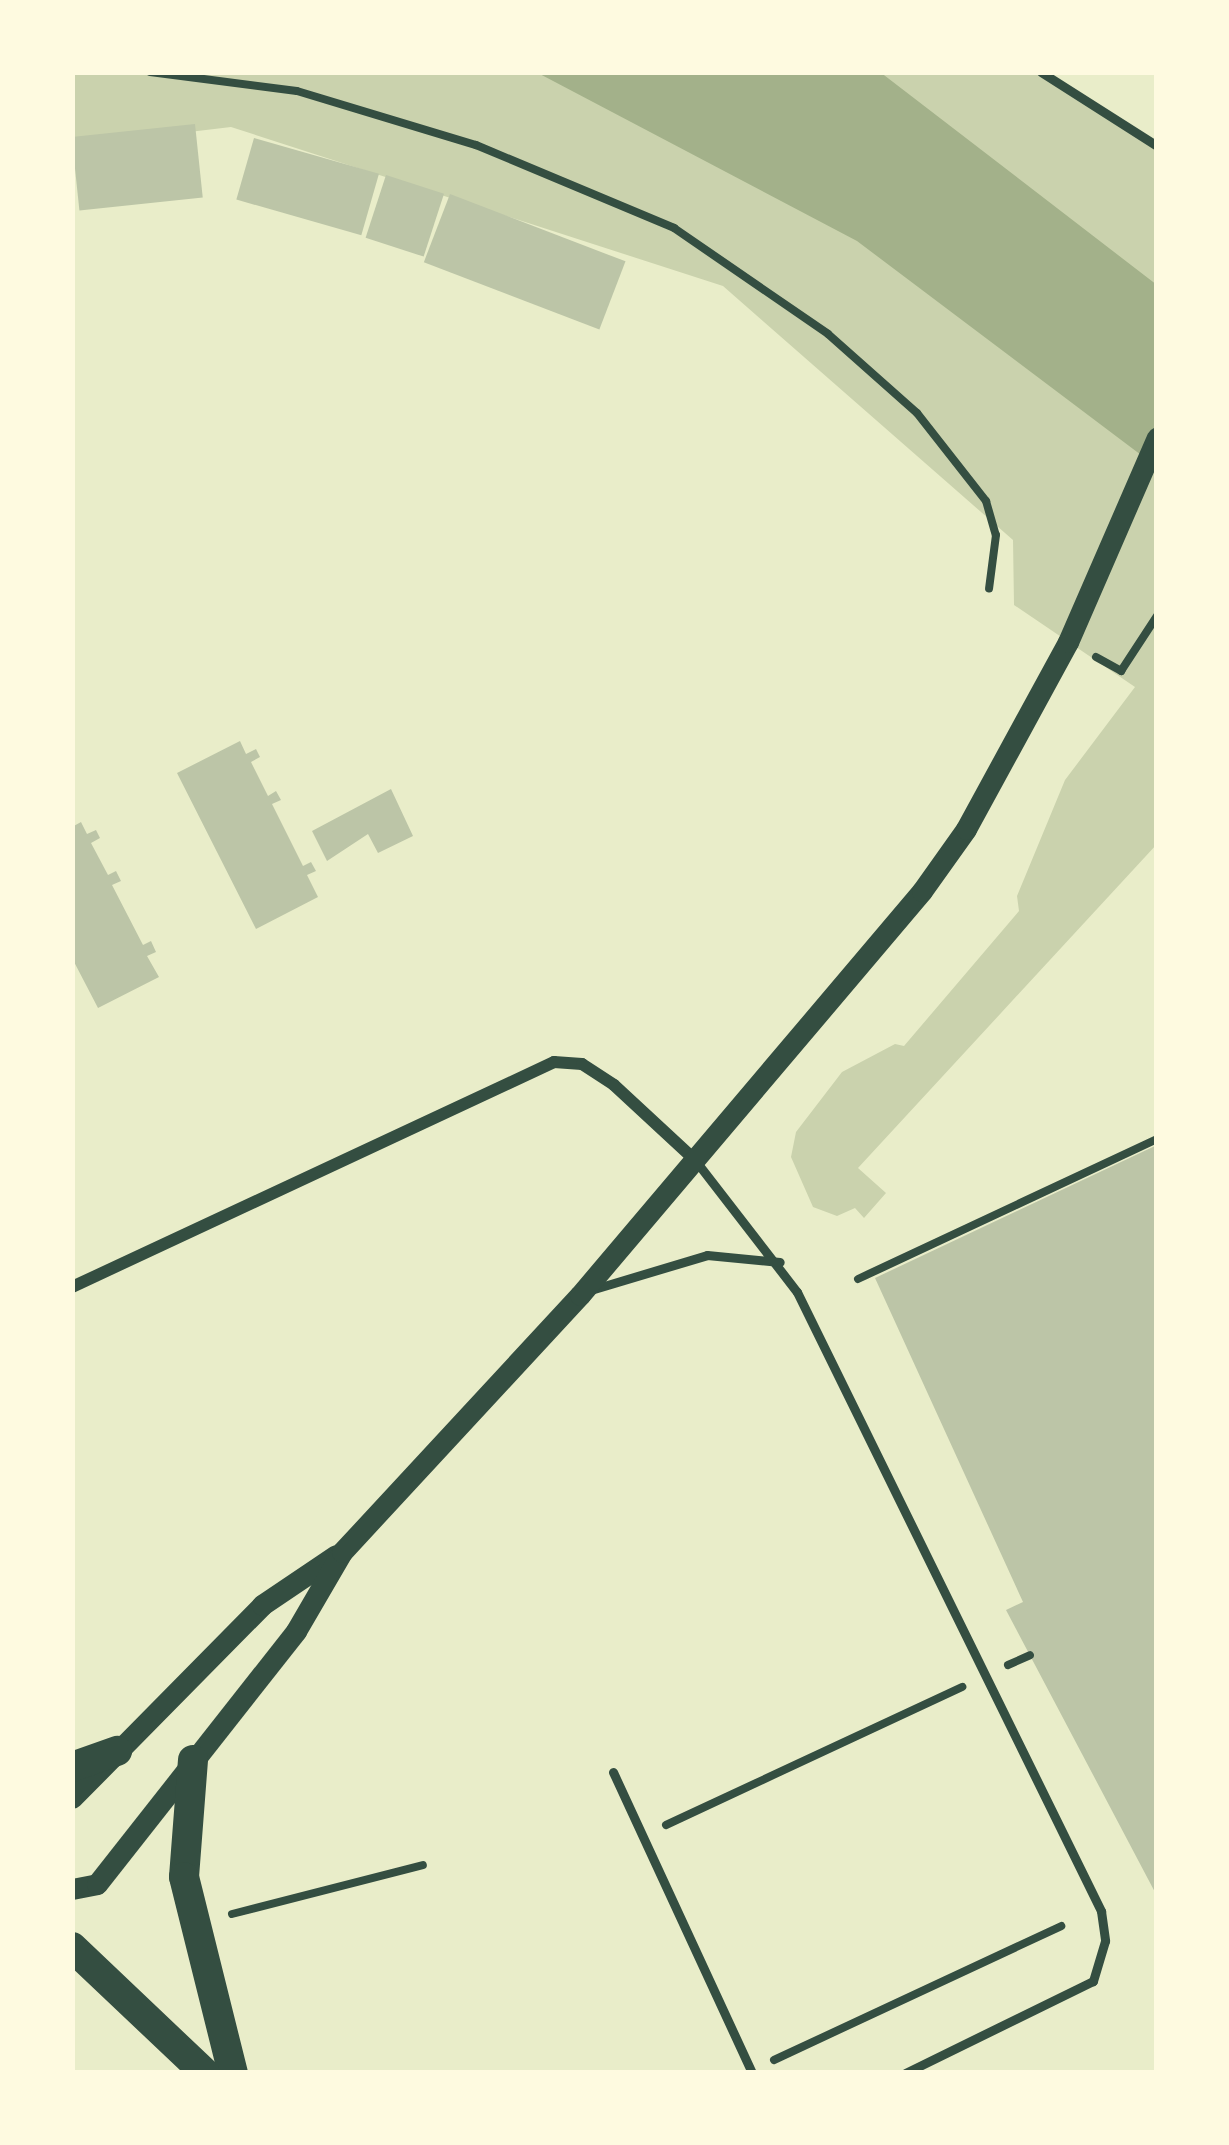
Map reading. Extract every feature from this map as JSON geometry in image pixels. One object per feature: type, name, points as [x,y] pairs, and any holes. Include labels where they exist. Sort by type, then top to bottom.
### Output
[{"type":"main road","points":[[72,1767],[117,1751]]},
{"type":"main road","points":[[193,1760],[184,1877],[233,2073]]},
{"type":"main road","points":[[72,1947],[205,2073]]},
{"type":"street","points":[[72,1889],[97,1884],[296,1631],[342,1552],[580,1295],[922,891],[966,829],[1068,642],[1157,436]]},
{"type":"street","points":[[72,1287],[554,1062],[582,1064],[614,1084],[694,1160]]},
{"type":"street","points":[[72,1798],[262,1605],[342,1552]]},
{"type":"lane","points":[[1041,72],[1157,146]]},
{"type":"lane","points":[[694,1160],[780,1262],[990,1674],[1101,1912],[1106,1941],[1093,1982],[905,2073]]},
{"type":"lane","points":[[580,1295],[652,1266],[707,1255],[780,1262]]},
{"type":"lane","points":[[613,1772],[752,2072]]},
{"type":"path","points":[[150,72],[297,91],[476,145],[674,228],[828,334],[916,413],[986,501],[996,535],[989,589]]},
{"type":"path","points":[[1068,642],[1121,671],[1157,616]]},
{"type":"path","points":[[858,1279],[1157,1139]]},
{"type":"path","points":[[643,1836],[1030,1655]]},
{"type":"path","points":[[221,1916],[423,1865]]},
{"type":"path","points":[[752,2072],[1061,1925]]},
{"type":"shaded area","points":[[72,72],[1036,72],[1157,150],[1157,844],[858,1168],[886,1193],[864,1218],[855,1208],[837,1216],[813,1207],[791,1157],[796,1132],[842,1072],[895,1044],[904,1046],[1019,911],[1017,896],[1065,780],[1135,687],[1014,605],[1013,540],[723,286],[231,127],[72,146]]},
{"type":"shaded area","points":[[536,72],[880,72],[1157,285],[1157,467],[857,241]]},
{"type":"building","points":[[195,124],[203,198],[79,211],[72,137]]},
{"type":"building","points":[[254,138],[379,174],[361,235],[236,200]]},
{"type":"building","points":[[386,175],[444,194],[424,257],[366,238]]},
{"type":"building","points":[[450,194],[626,261],[599,330],[424,262]]},
{"type":"building","points":[[240,741],[246,754],[256,749],[260,757],[251,762],[268,796],[276,791],[281,800],[272,804],[303,866],[311,862],[316,871],[307,875],[318,897],[256,929],[177,773]]},
{"type":"building","points":[[391,789],[413,836],[378,853],[368,834],[327,861],[312,831]]},
{"type":"building","points":[[81,822],[87,834],[96,830],[100,838],[91,843],[108,875],[116,871],[121,881],[112,885],[143,945],[151,941],[156,952],[147,956],[159,977],[98,1008],[72,958],[72,827]]},
{"type":"building","points":[[1157,1145],[1157,1896],[1006,1610],[1023,1602],[875,1278]]}]
